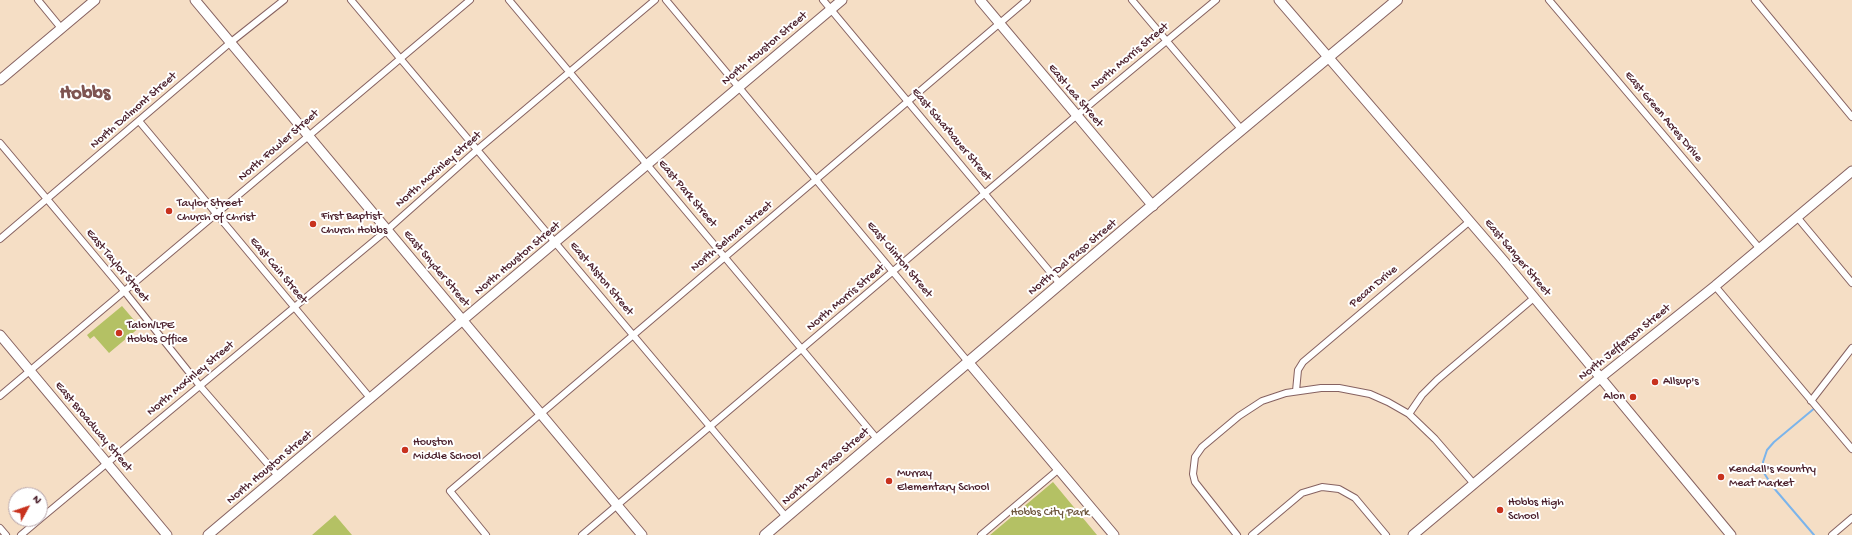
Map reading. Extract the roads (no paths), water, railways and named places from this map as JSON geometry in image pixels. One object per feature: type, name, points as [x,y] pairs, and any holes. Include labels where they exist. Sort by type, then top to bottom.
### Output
[{"type":"main road","name":"North Dal Paso Street","points":[[766,535],[1397,0]]},
{"type":"street","points":[[38,0],[61,28]]},
{"type":"street","points":[[0,80],[95,0]]},
{"type":"street","name":"East Snyder Street","points":[[195,0],[642,535]]},
{"type":"street","name":"North Dalmont Street","points":[[0,239],[231,42],[284,0]]},
{"type":"street","name":"East Alston Street","points":[[351,0],[787,518]]},
{"type":"street","name":"North Fowler Street","points":[[0,396],[470,0]]},
{"type":"street","name":"East Park Street","points":[[509,0],[878,440]]},
{"type":"street","name":"North McKinley Street","points":[[48,512],[386,230],[477,150],[655,0]]},
{"type":"street","name":"East Clinton Street","points":[[666,0],[1114,535]]},
{"type":"street","name":"East Scharbauer Street","points":[[823,0],[1061,285]]},
{"type":"street","name":"North Houston Street","points":[[208,535],[464,321],[647,164],[842,0]]},
{"type":"street","name":"East Lea Street","points":[[980,0],[1153,206]]},
{"type":"street","name":"North Selman Street","points":[[486,535],[450,491],[1027,0]]},
{"type":"street","points":[[1132,0],[1242,130]]},
{"type":"street","name":"North Morris Street","points":[[582,535],[711,428],[1076,116],[1216,0]]},
{"type":"street","name":"East Sanger Street","points":[[1279,0],[1470,221],[1731,535]]},
{"type":"street","name":"East Green Acres Drive","points":[[1549,0],[1760,249]]},
{"type":"street","points":[[1755,0],[1852,117]]},
{"type":"street","name":"East Cain Street","points":[[139,121],[371,399]]},
{"type":"street","name":"East Taylor Street","points":[[0,143],[125,292],[200,386],[279,477]]},
{"type":"street","name":"North Jefferson Street","points":[[1413,535],[1600,378],[1715,286],[1852,171]]},
{"type":"street","points":[[1797,217],[1852,284]]},
{"type":"street","name":"Pecan Drive","points":[[1296,391],[1298,370],[1303,362],[1470,221]]},
{"type":"street","points":[[1715,286],[1852,449]]},
{"type":"street","points":[[1409,414],[1422,395],[1437,380],[1535,298]]},
{"type":"street","name":"East Broadway Street","points":[[0,335],[167,535]]},
{"type":"street","points":[[1812,400],[1852,348]]},
{"type":"street","points":[[1237,535],[1195,482],[1193,474],[1195,457],[1202,447],[1239,416],[1262,401],[1286,392],[1338,388],[1366,394],[1388,402],[1409,414],[1435,439],[1474,484]]},
{"type":"street","points":[[982,535],[1059,469]]},
{"type":"street","points":[[1252,535],[1302,493],[1322,487],[1339,489],[1355,498],[1386,535]]},
{"type":"street","points":[[1832,535],[1852,518]]},
{"type":"street","name":"North McKinley Street","points":[[21,535],[30,527]]},
{"type":"street","points":[[0,528],[6,535]]},
{"type":"waterway","points":[[1814,535],[1773,487],[1764,473],[1763,462],[1767,450],[1774,442],[1816,407]]},
{"type":"place","name":"Taylor Street Church of Christ","points":[[169,211]]},
{"type":"place","name":"First Baptist Church Hobbs","points":[[313,224]]},
{"type":"place","name":"Talon/LPE Hobbs Office","points":[[119,333]]},
{"type":"place","name":"Allsup's","points":[[1655,382]]},
{"type":"place","name":"Alon","points":[[1633,397]]},
{"type":"place","name":"Houston Middle School","points":[[405,450]]},
{"type":"place","name":"Kendall's Kountry Meat Market","points":[[1721,477]]},
{"type":"place","name":"Murray Elementary School","points":[[889,481]]},
{"type":"place","name":"Hobbs High School","points":[[1500,510]]},
{"type":"district","name":"Hobbs","points":[[85,95]]},
{"type":"park label","name":"Hobbs City Park","points":[[1050,513]]}]
